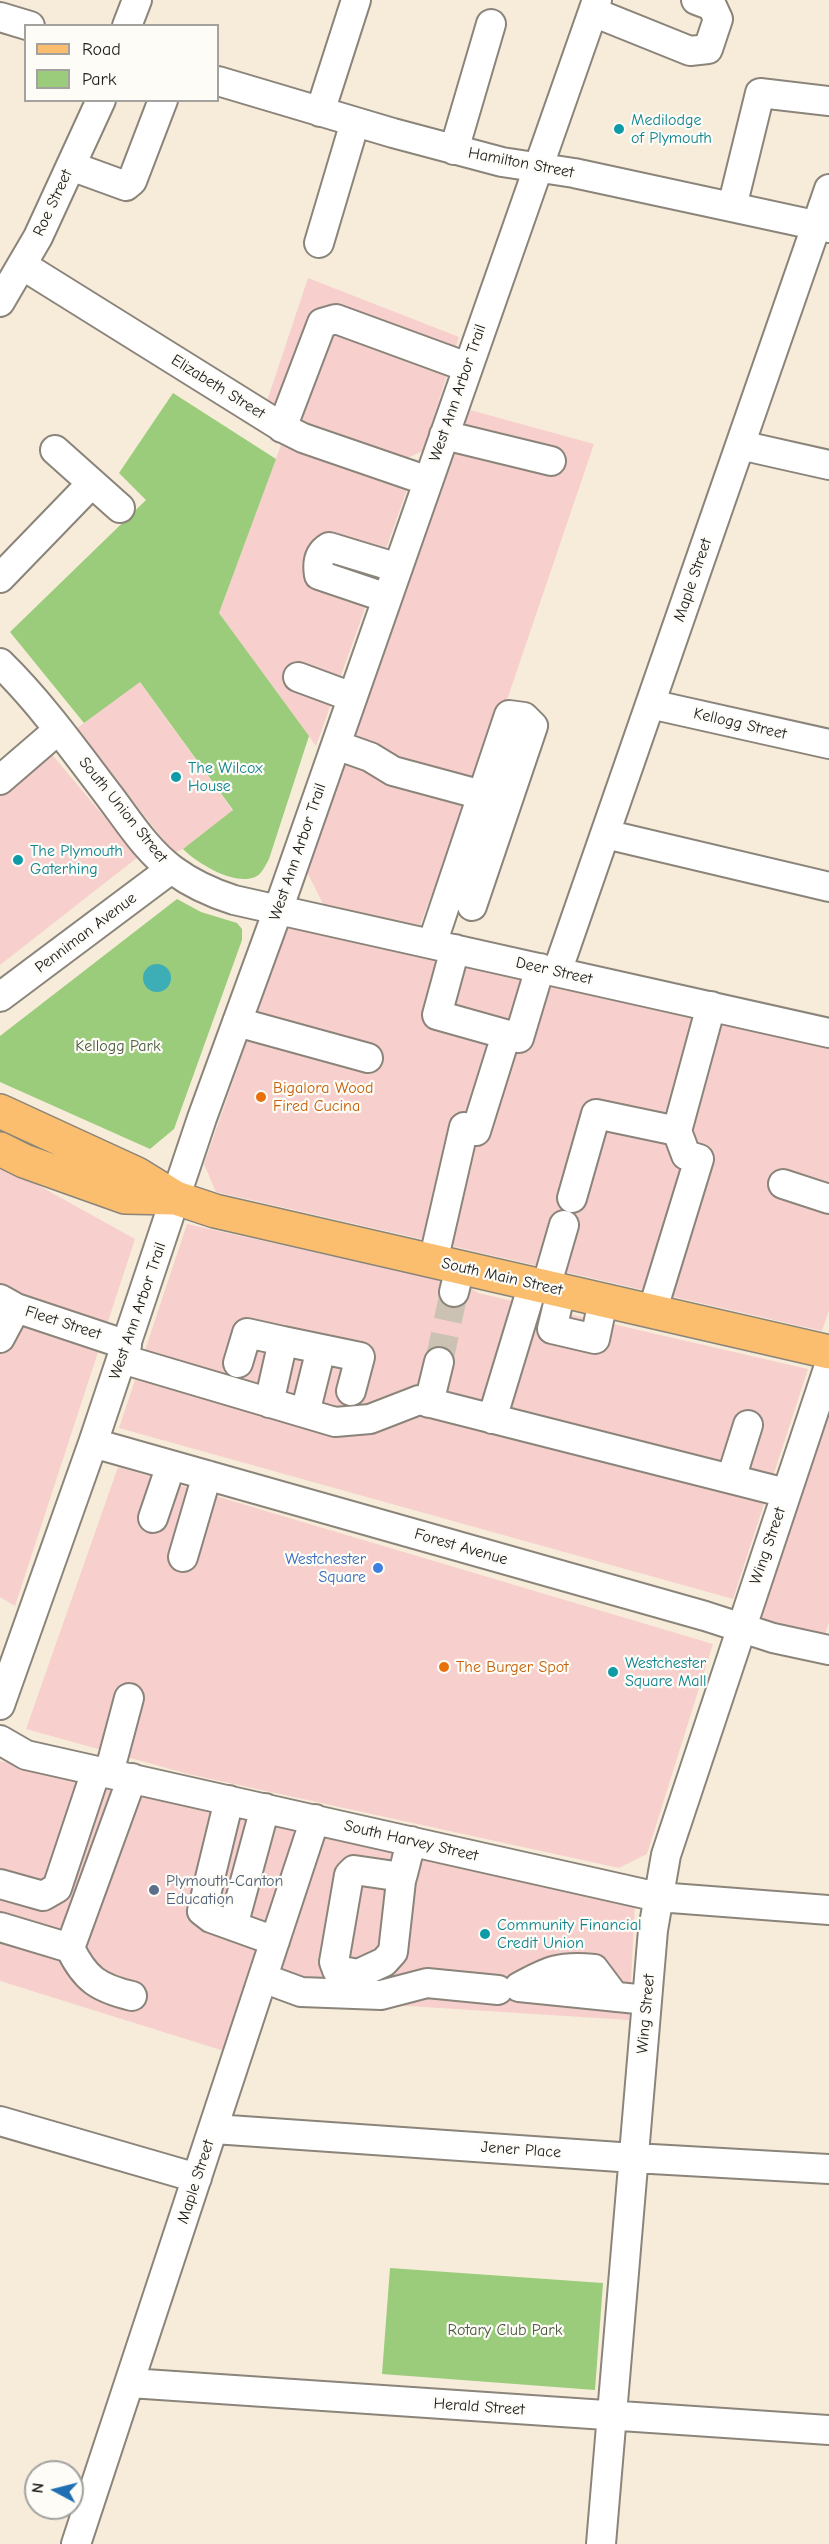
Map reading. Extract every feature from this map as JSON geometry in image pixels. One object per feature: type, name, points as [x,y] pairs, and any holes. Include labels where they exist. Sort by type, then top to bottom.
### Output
[{"type":"main road","name":"South Main Street","points":[[0,1111],[137,1174],[176,1198],[215,1211],[449,1274],[547,1288],[829,1352]]},
{"type":"main road","name":"South Main Street","points":[[0,1149],[24,1161],[125,1197],[176,1198]]},
{"type":"street","points":[[128,24],[136,0]]},
{"type":"street","points":[[320,112],[356,0]]},
{"type":"street","points":[[595,6],[690,51],[708,49],[718,19],[712,6],[696,0]]},
{"type":"street","name":"West Ann Arbor Trail","points":[[0,1704],[93,1443],[202,1118],[278,910],[595,6]]},
{"type":"street","points":[[0,17],[24,24]]},
{"type":"street","points":[[454,150],[491,24]]},
{"type":"street","name":"Hamilton Street","points":[[219,81],[355,122],[502,162],[574,173],[823,227]]},
{"type":"street","points":[[732,207],[760,93],[829,100]]},
{"type":"street","name":"Roe Street","points":[[0,302],[22,265],[100,102]]},
{"type":"street","points":[[71,166],[126,186],[132,181],[162,102]]},
{"type":"street","points":[[319,243],[355,122]]},
{"type":"street","name":"Maple Street","points":[[449,1274],[470,1129],[513,1036],[549,970],[605,834],[740,445],[823,227],[829,189]]},
{"type":"street","name":"Elizabeth Street","points":[[22,265],[282,428],[303,438],[428,481]]},
{"type":"street","points":[[282,428],[322,323],[336,320],[468,367]]},
{"type":"street","points":[[444,435],[551,461]]},
{"type":"street","points":[[740,445],[829,465]]},
{"type":"street","points":[[55,450],[120,508]]},
{"type":"street","points":[[0,578],[92,483]]},
{"type":"street","points":[[387,598],[319,574],[317,563],[323,550],[329,547],[398,568]]},
{"type":"street","name":"South Union Street","points":[[0,663],[18,680],[148,847],[171,869],[193,884],[213,893],[278,910]]},
{"type":"street","points":[[298,677],[352,697]]},
{"type":"street","name":"Kellogg Street","points":[[650,704],[829,744]]},
{"type":"street","points":[[472,906],[533,726],[525,717],[510,715],[482,795],[443,947],[437,1015],[513,1036]]},
{"type":"street","points":[[0,780],[58,730]]},
{"type":"street","points":[[336,745],[370,757],[393,771],[482,795]]},
{"type":"street","points":[[605,834],[829,887]]},
{"type":"street","name":"Penniman Avenue","points":[[0,997],[171,869]]},
{"type":"street","name":"Deer Street","points":[[278,910],[829,1033]]},
{"type":"street","points":[[652,1312],[699,1159],[686,1155],[678,1131],[711,1006]]},
{"type":"street","points":[[237,1022],[368,1058]]},
{"type":"street","points":[[572,1198],[596,1114],[678,1131]]},
{"type":"street","points":[[783,1184],[829,1199]]},
{"type":"street","points":[[492,1419],[547,1288],[564,1225]]},
{"type":"street","points":[[547,1288],[552,1329],[595,1340],[603,1301]]},
{"type":"street","points":[[0,1338],[8,1304]]},
{"type":"street","name":"Fleet Street","points":[[8,1304],[124,1352],[269,1403],[335,1422],[370,1419],[419,1400],[429,1403]]},
{"type":"street","points":[[238,1363],[247,1333],[360,1358],[351,1391]]},
{"type":"street","points":[[269,1403],[283,1341]]},
{"type":"street","points":[[305,1413],[321,1349]]},
{"type":"street","points":[[439,1362],[429,1403],[786,1493]]},
{"type":"street","name":"Wing Street","points":[[602,2544],[653,1930],[666,1855],[829,1366]]},
{"type":"street","points":[[731,1479],[748,1425]]},
{"type":"street","name":"Forest Avenue","points":[[93,1443],[773,1638],[829,1650]]},
{"type":"street","points":[[153,1518],[171,1465]]},
{"type":"street","points":[[183,1557],[207,1475]]},
{"type":"street","points":[[129,1698],[70,1948],[80,1969],[89,1979],[112,1992],[132,1996]]},
{"type":"street","name":"South Harvey Street","points":[[0,1740],[27,1755],[658,1897],[829,1910]]},
{"type":"street","points":[[0,1884],[43,1896],[57,1888],[112,1774]]},
{"type":"street","points":[[230,1800],[202,1911],[211,1918],[275,1941]]},
{"type":"street","points":[[233,1926],[264,1808]]},
{"type":"street","name":"Maple Street","points":[[75,2544],[315,1819]]},
{"type":"street","points":[[402,1877],[411,1841]]},
{"type":"street","points":[[0,1927],[70,1948]]},
{"type":"street","points":[[263,1978],[301,1992],[381,1995],[427,1983],[647,2000]]},
{"type":"street","points":[[0,2121],[197,2178]]},
{"type":"street","name":"Jener Place","points":[[214,2129],[829,2169]]},
{"type":"street","name":"Herald Street","points":[[130,2383],[829,2430]]},
{"type":"shaded area","points":[[308,278],[459,337],[423,451],[405,459],[296,423],[266,404]]},
{"type":"shaded area","points":[[470,410],[594,444],[508,697],[420,925],[323,904],[307,872]]},
{"type":"shaded area","points":[[282,442],[408,487],[316,746],[219,613]]},
{"type":"shaded area","points":[[139,681],[233,811],[183,849],[174,853],[76,729]]},
{"type":"shaded area","points":[[39,739],[138,857],[0,965],[0,770]]},
{"type":"shaded area","points":[[288,924],[829,1046],[829,1310],[822,1331],[216,1192],[204,1164]]},
{"type":"shaded area","points":[[0,1164],[135,1239],[15,1606],[0,1597]]},
{"type":"shaded area","points":[[187,1224],[467,1286],[478,1293],[808,1369],[733,1599],[119,1428]]},
{"type":"shaded area","points":[[829,1401],[829,1622],[825,1634],[753,1620]]},
{"type":"shaded area","points":[[118,1467],[713,1644],[647,1854],[619,1868],[188,1774],[26,1729]]},
{"type":"shaded area","points":[[0,1761],[296,1829],[224,2051],[0,1981]]},
{"type":"shaded area","points":[[321,1833],[635,1904],[629,2020],[265,1997]]},
{"type":"green space","points":[[173,393],[276,459],[219,613],[309,736],[269,859],[260,874],[246,879],[216,872],[197,861],[183,849],[233,810],[140,682],[84,723],[10,632],[146,500],[119,473]]},
{"type":"green space","name":"Kellogg Park","points":[[177,899],[201,912],[237,923],[242,929],[242,940],[174,1129],[150,1149],[0,1082],[0,1036]]},
{"type":"green space","name":"Rotary Club Park","points":[[390,2268],[603,2283],[595,2390],[382,2374]]},
{"type":"water","points":[[157,964],[167,968],[171,978],[167,988],[157,992],[147,988],[143,978],[147,968]]},
{"type":"tunnel","points":[[439,1362],[454,1292]]},
{"type":"place","name":"Medilodge of Plymouth","points":[[619,129]]},
{"type":"place","name":"The Wilcox House","points":[[176,777]]},
{"type":"place","name":"The Plymouth Gaterhing","points":[[18,860]]},
{"type":"place","name":"Bigalora Wood Fired Cucina","points":[[261,1097]]},
{"type":"place","name":"Westchester Square","points":[[378,1568]]},
{"type":"place","name":"The Burger Spot","points":[[444,1667]]},
{"type":"place","name":"Westchester Square Mall","points":[[613,1672]]},
{"type":"place","name":"Plymouth-Canton Education","points":[[154,1890]]},
{"type":"place","name":"Community Financial Credit Union","points":[[485,1934]]}]
